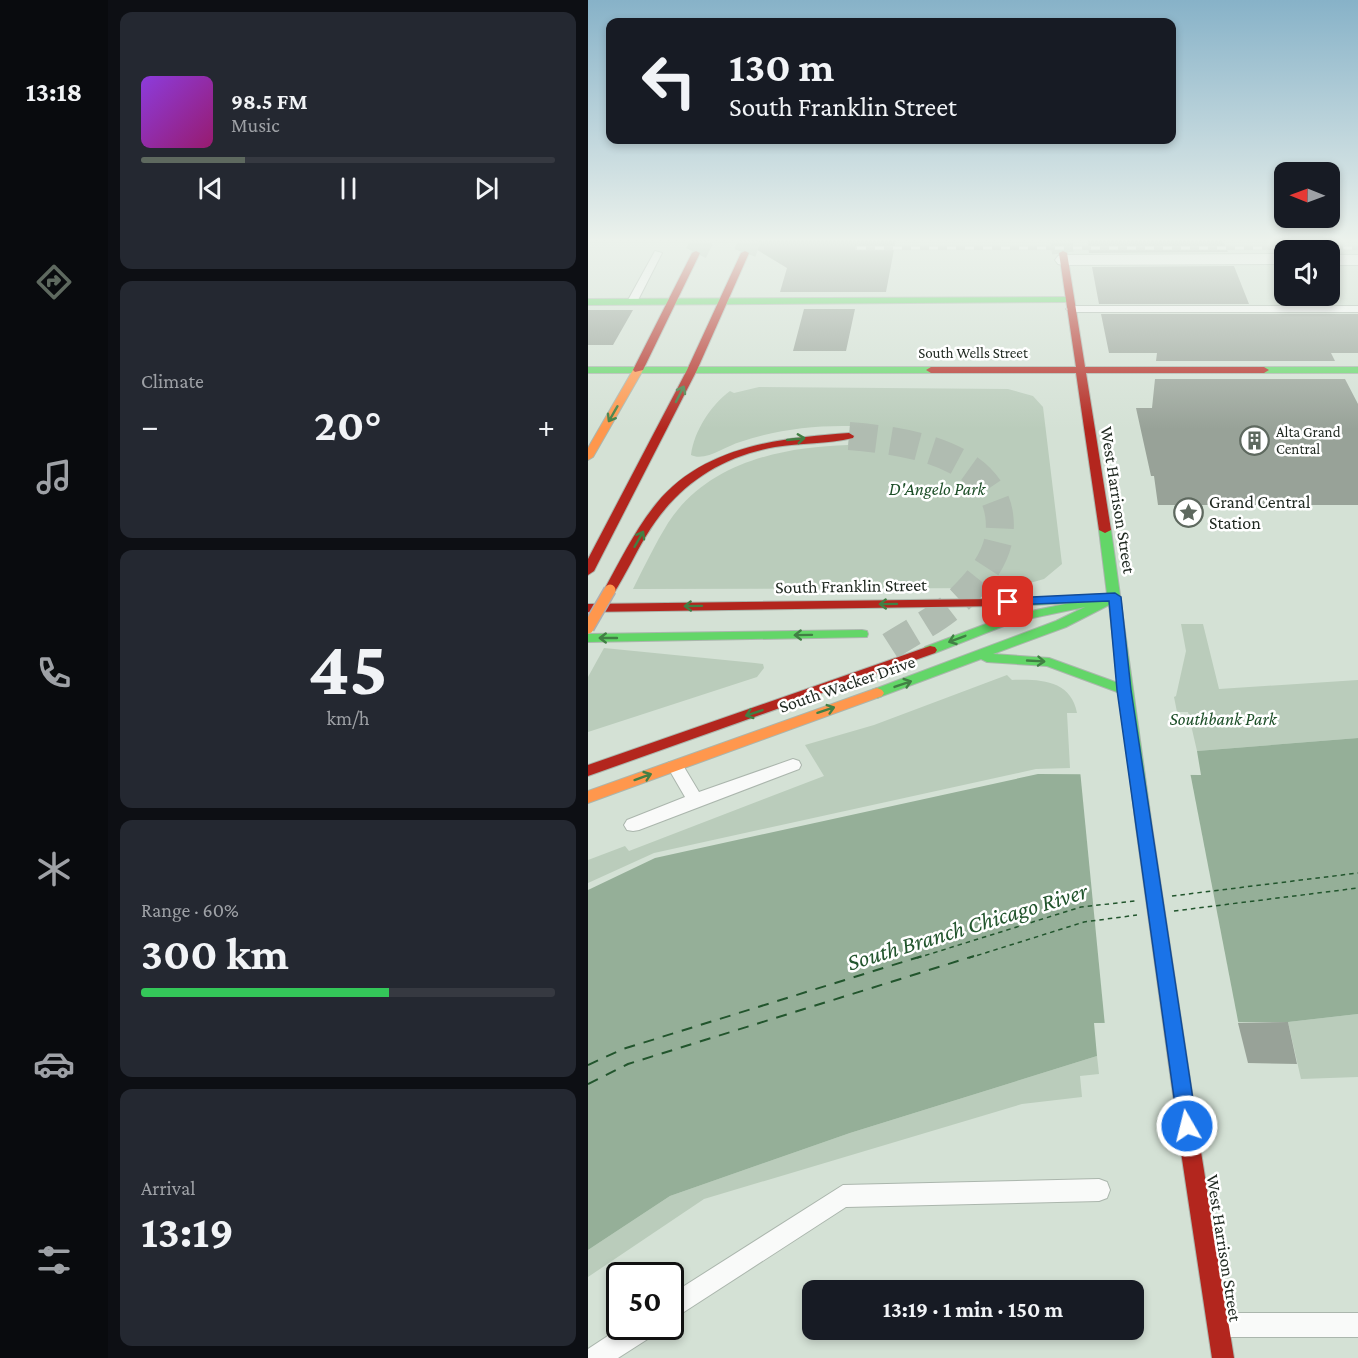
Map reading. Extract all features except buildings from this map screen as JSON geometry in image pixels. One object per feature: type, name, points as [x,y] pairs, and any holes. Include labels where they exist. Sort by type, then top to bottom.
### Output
[{"type":"main road","points":[[588,458],[638,370],[672,302]]},
{"type":"main road","points":[[588,571],[692,370],[723,302]]},
{"type":"main road","points":[[930,302],[1071,304]]},
{"type":"main road","name":"West Harrison Street","points":[[1071,304],[1115,597],[1124,690],[1174,1041],[1223,1358]]},
{"type":"main road","name":"South Wells Street","points":[[588,370],[1358,370]]},
{"type":"main road","points":[[588,628],[664,501],[678,488],[704,469],[745,450],[778,442],[849,436]]},
{"type":"main road","points":[[588,771],[833,686],[1011,619],[1115,597]]},
{"type":"main road","name":"South Franklin Street","points":[[588,608],[986,603],[1115,597]]},
{"type":"main road","name":"South Wacker Drive","points":[[588,797],[977,657],[1061,624],[1115,597]]},
{"type":"main road","points":[[588,638],[862,634]]},
{"type":"main road","points":[[977,657],[1050,662],[1124,690]]},
{"type":"lane","points":[[1071,304],[1358,309]]},
{"type":"lane","points":[[633,825],[793,765]]},
{"type":"lane","points":[[675,766],[695,800]]},
{"type":"lane","points":[[684,1300],[843,1196],[1099,1190]]},
{"type":"lane","points":[[1218,1325],[1358,1325]]},
{"type":"lane","points":[[596,1358],[624,1340]]},
{"type":"green space","name":"D'Angelo Park","points":[[759,387],[1008,389],[1033,396],[1043,407],[1062,564],[1044,579],[1012,588],[633,589],[668,523],[684,503],[703,486],[724,472],[772,455],[823,446],[848,445],[851,426],[823,426],[767,434],[709,455],[697,457],[691,455],[700,428],[710,411],[723,397],[730,391],[734,393]]},
{"type":"green space","name":"Southbank Park","points":[[1181,624],[1203,624],[1219,689],[1358,680],[1358,738],[1197,751],[1188,712],[1177,712],[1174,697],[1186,651]]},
{"type":"green space","points":[[604,648],[763,664],[764,668],[757,677],[588,732],[588,677]]},
{"type":"green space","points":[[1007,675],[1012,680],[1033,680],[1053,684],[1068,694],[1074,702],[1077,713],[1067,713],[1070,768],[1036,769],[654,853],[588,883],[588,860],[625,846],[629,851],[824,776],[805,745],[874,725]]},
{"type":"green space","points":[[1358,1014],[1358,1077],[1301,1079],[1288,1022]]},
{"type":"green space","points":[[1097,1056],[1099,1074],[1080,1076],[1082,1097],[1022,1104],[704,1199],[610,1262],[606,1262],[606,1265],[588,1277],[588,1250],[670,1196],[850,1133]]},
{"type":"water","name":"South Branch Chicago River","points":[[1358,738],[1358,1014],[1288,1022],[1094,1023],[1097,1056],[850,1133],[670,1196],[588,1250],[588,890],[655,858],[1038,774],[1201,775],[1197,751]]},
{"type":"pier","points":[[1080,770],[1190,772],[1239,1026],[1105,1026]]},
{"type":"ferry route","points":[[1172,896],[1358,873]]},
{"type":"ferry route","points":[[1174,911],[1358,888]]},
{"type":"ferry route","points":[[917,958],[1081,907],[1135,901]]},
{"type":"ferry route","points":[[969,958],[1084,922],[1137,915]]},
{"type":"ferry route","points":[[588,1065],[623,1049],[922,956]]},
{"type":"ferry route","points":[[588,1084],[628,1064],[974,956]]},
{"type":"tunnel","points":[[849,436],[916,446],[961,463],[979,476],[992,493],[999,514],[1000,526],[996,548],[987,567],[973,585],[948,609],[890,646]]},
{"type":"traffic: fast","points":[[588,370],[931,370]]},
{"type":"traffic: fast","points":[[1264,370],[1358,370]]},
{"type":"traffic: fast","points":[[1105,530],[1144,827]]},
{"type":"traffic: fast","points":[[995,603],[1104,597]]},
{"type":"traffic: fast","points":[[877,693],[1061,624],[1115,597]]},
{"type":"traffic: fast","points":[[930,650],[1011,619],[1115,597]]},
{"type":"traffic: fast","points":[[588,638],[862,634]]},
{"type":"traffic: fast","points":[[987,658],[1049,662],[1124,690]]},
{"type":"traffic: slow","points":[[588,457],[638,370]]},
{"type":"traffic: slow","points":[[588,628],[610,590]]},
{"type":"traffic: slow","points":[[588,797],[877,693]]},
{"type":"traffic: slow","points":[[1144,827],[1191,1152]]},
{"type":"traffic: jam","points":[[638,370],[672,302]]},
{"type":"traffic: jam","points":[[692,370],[723,302]]},
{"type":"traffic: jam","points":[[1070,302],[1105,530]]},
{"type":"traffic: jam","points":[[588,571],[692,370]]},
{"type":"traffic: jam","points":[[931,370],[1264,370]]},
{"type":"traffic: jam","points":[[610,590],[654,514],[680,485],[701,470],[747,450],[798,440],[849,436]]},
{"type":"traffic: jam","points":[[588,608],[995,603]]},
{"type":"traffic: jam","points":[[588,771],[930,650]]},
{"type":"traffic: jam","points":[[1191,1152],[1223,1358]]},
{"type":"place","name":"Alta Grand Central","points":[[1255,441]]},
{"type":"place","name":"Grand Central Station","points":[[1188,512]]},
{"type":"route","points":[[1008,602],[1115,597],[1124,690],[1187,1126]]}]
